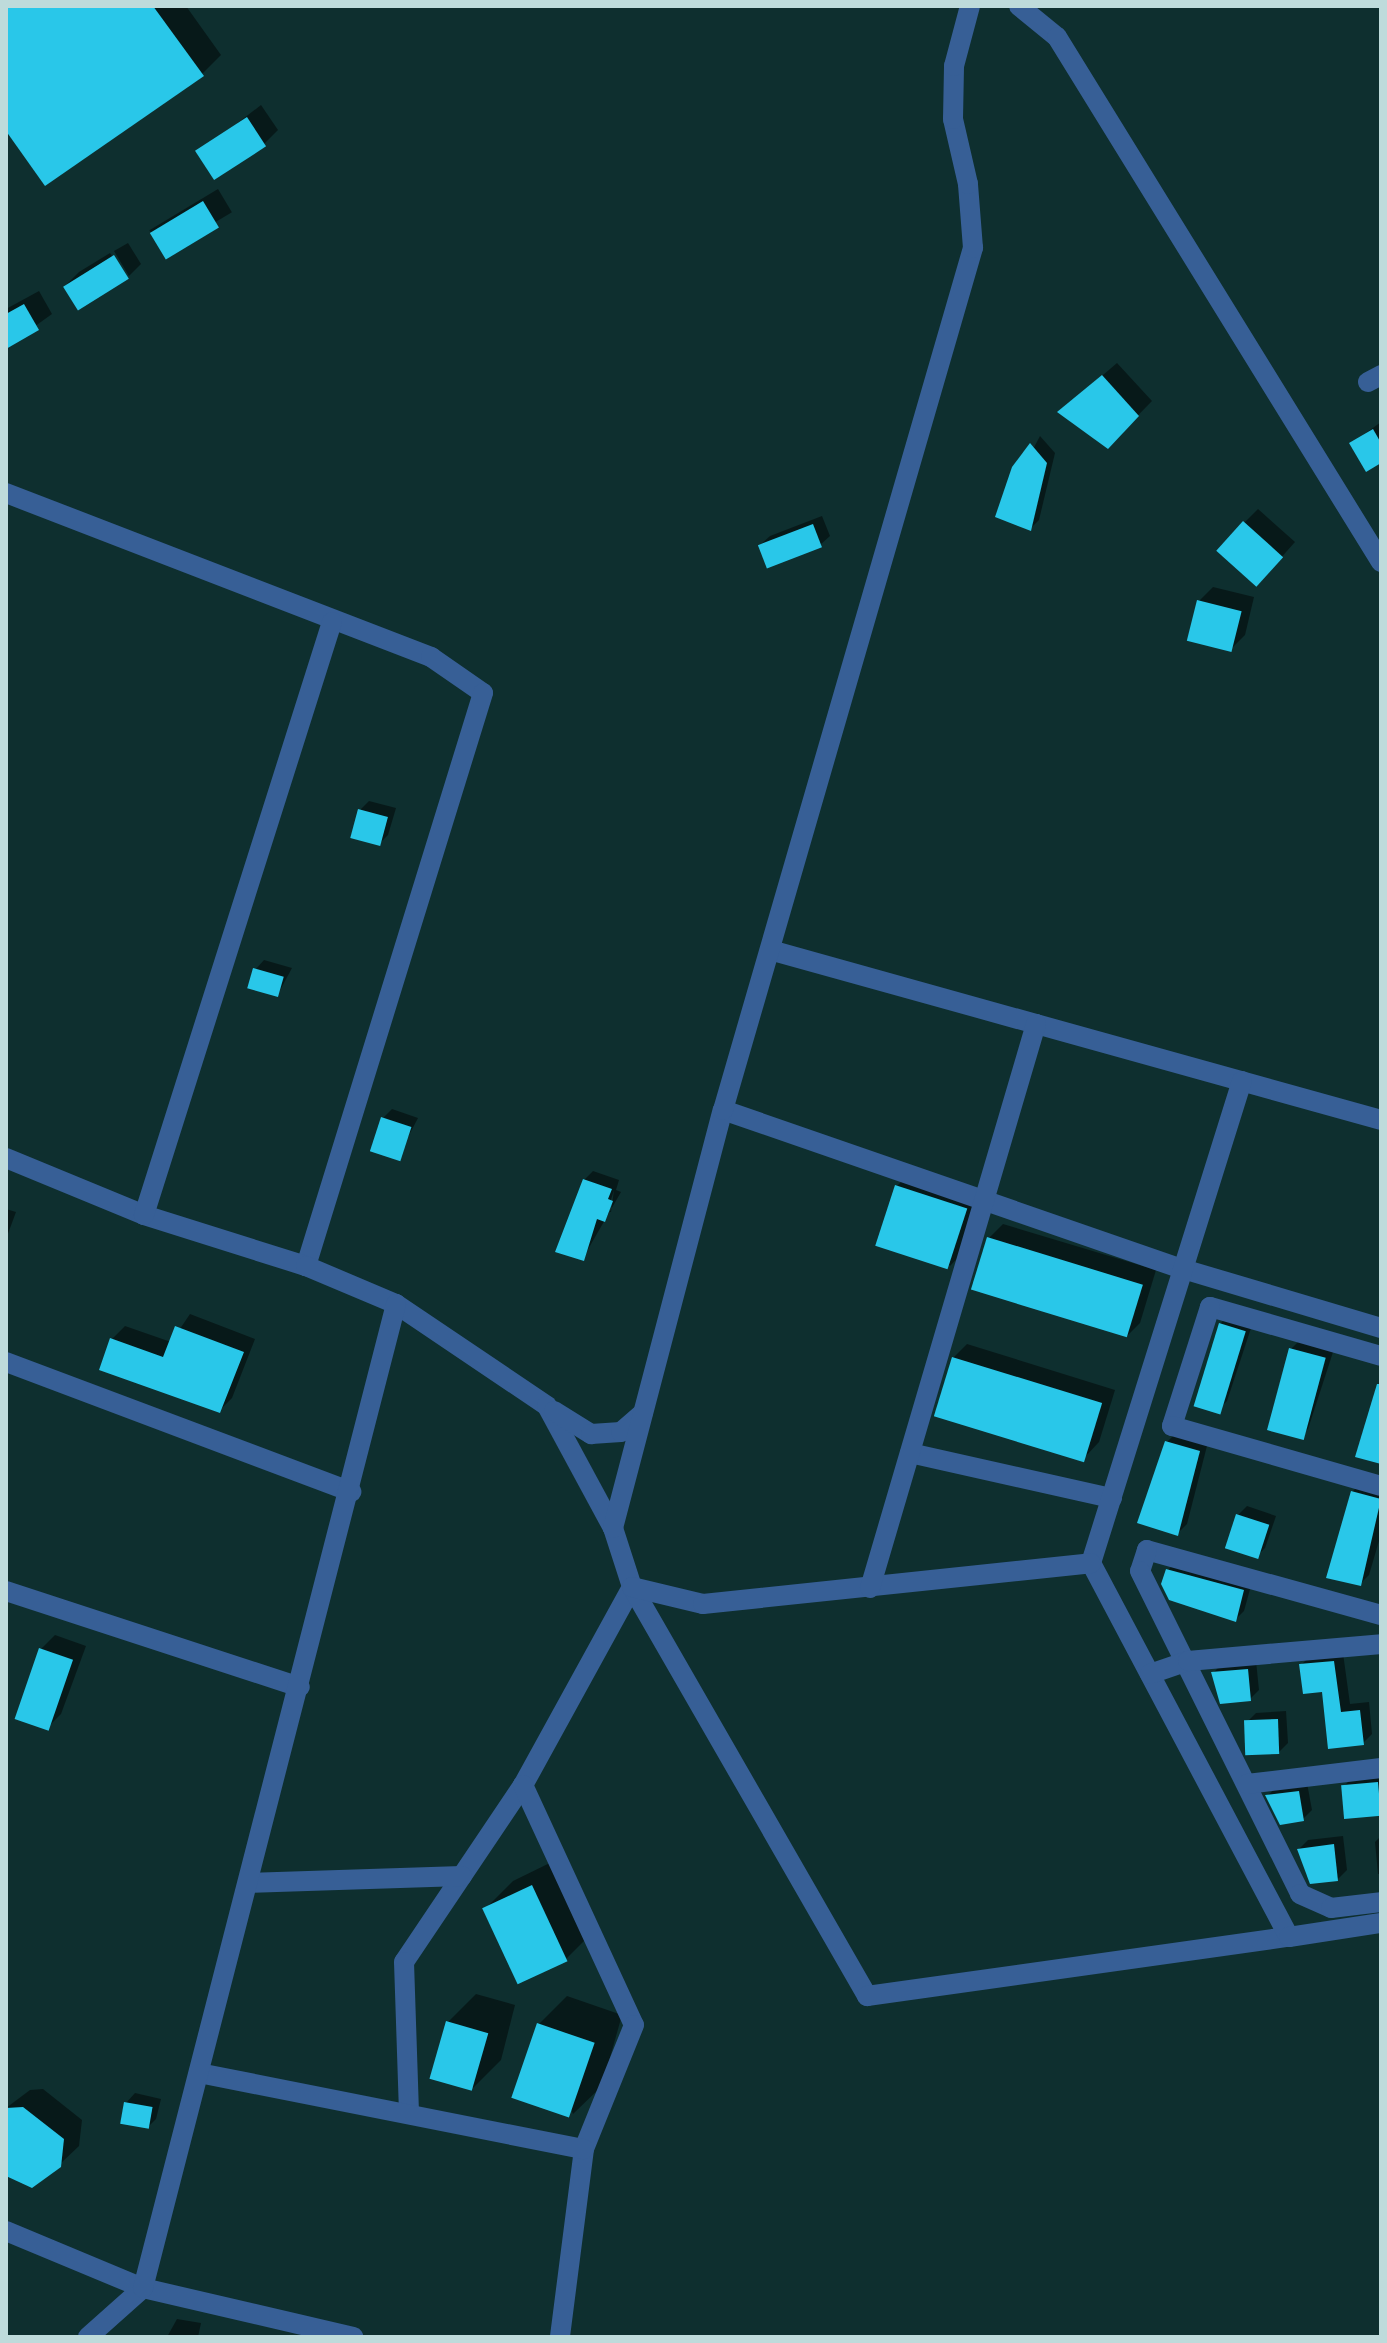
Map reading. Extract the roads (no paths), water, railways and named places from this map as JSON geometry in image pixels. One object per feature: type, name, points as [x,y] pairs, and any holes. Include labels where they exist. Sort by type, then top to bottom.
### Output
[{"type":"street","points":[[613,1528],[723,1110],[973,248],[968,184],[953,119],[954,66],[970,6]]},
{"type":"street","points":[[1019,6],[1057,37],[1381,562]]},
{"type":"street","points":[[6,493],[332,622],[431,657],[483,693],[306,1266]]},
{"type":"street","points":[[144,1215],[332,622]]},
{"type":"street","points":[[770,950],[1381,1120]]},
{"type":"street","points":[[870,1588],[1036,1024]]},
{"type":"street","points":[[1242,1081],[1091,1563],[1289,1937]]},
{"type":"street","points":[[723,1110],[1183,1269],[1381,1328]]},
{"type":"street","points":[[6,1158],[144,1215],[306,1266],[396,1304],[591,1434],[621,1432],[644,1413]]},
{"type":"street","points":[[88,2337],[143,2288],[351,1492],[396,1304]]},
{"type":"street","points":[[1381,1356],[1210,1307],[1172,1426],[1381,1486]]},
{"type":"street","points":[[6,1362],[351,1492]]},
{"type":"street","points":[[547,1406],[613,1528],[632,1587],[867,1996],[1381,1923]]},
{"type":"street","points":[[910,1453],[1112,1498]]},
{"type":"street","points":[[1381,1615],[1147,1550],[1140,1571],[1188,1661],[1214,1727],[1247,1784],[1300,1894],[1309,1901],[1331,1908],[1381,1902]]},
{"type":"street","points":[[632,1587],[703,1604],[1091,1563]]},
{"type":"street","points":[[409,2114],[404,1962],[523,1785],[632,1587]]},
{"type":"street","points":[[6,1591],[300,1687]]},
{"type":"street","points":[[1150,1674],[1188,1661],[1381,1644]]},
{"type":"street","points":[[1247,1784],[1381,1768]]},
{"type":"street","points":[[523,1785],[634,2025],[584,2149],[560,2337]]},
{"type":"street","points":[[248,1883],[462,1876]]},
{"type":"street","points":[[199,2073],[584,2149]]},
{"type":"street","points":[[6,2231],[143,2288],[353,2337]]}]
